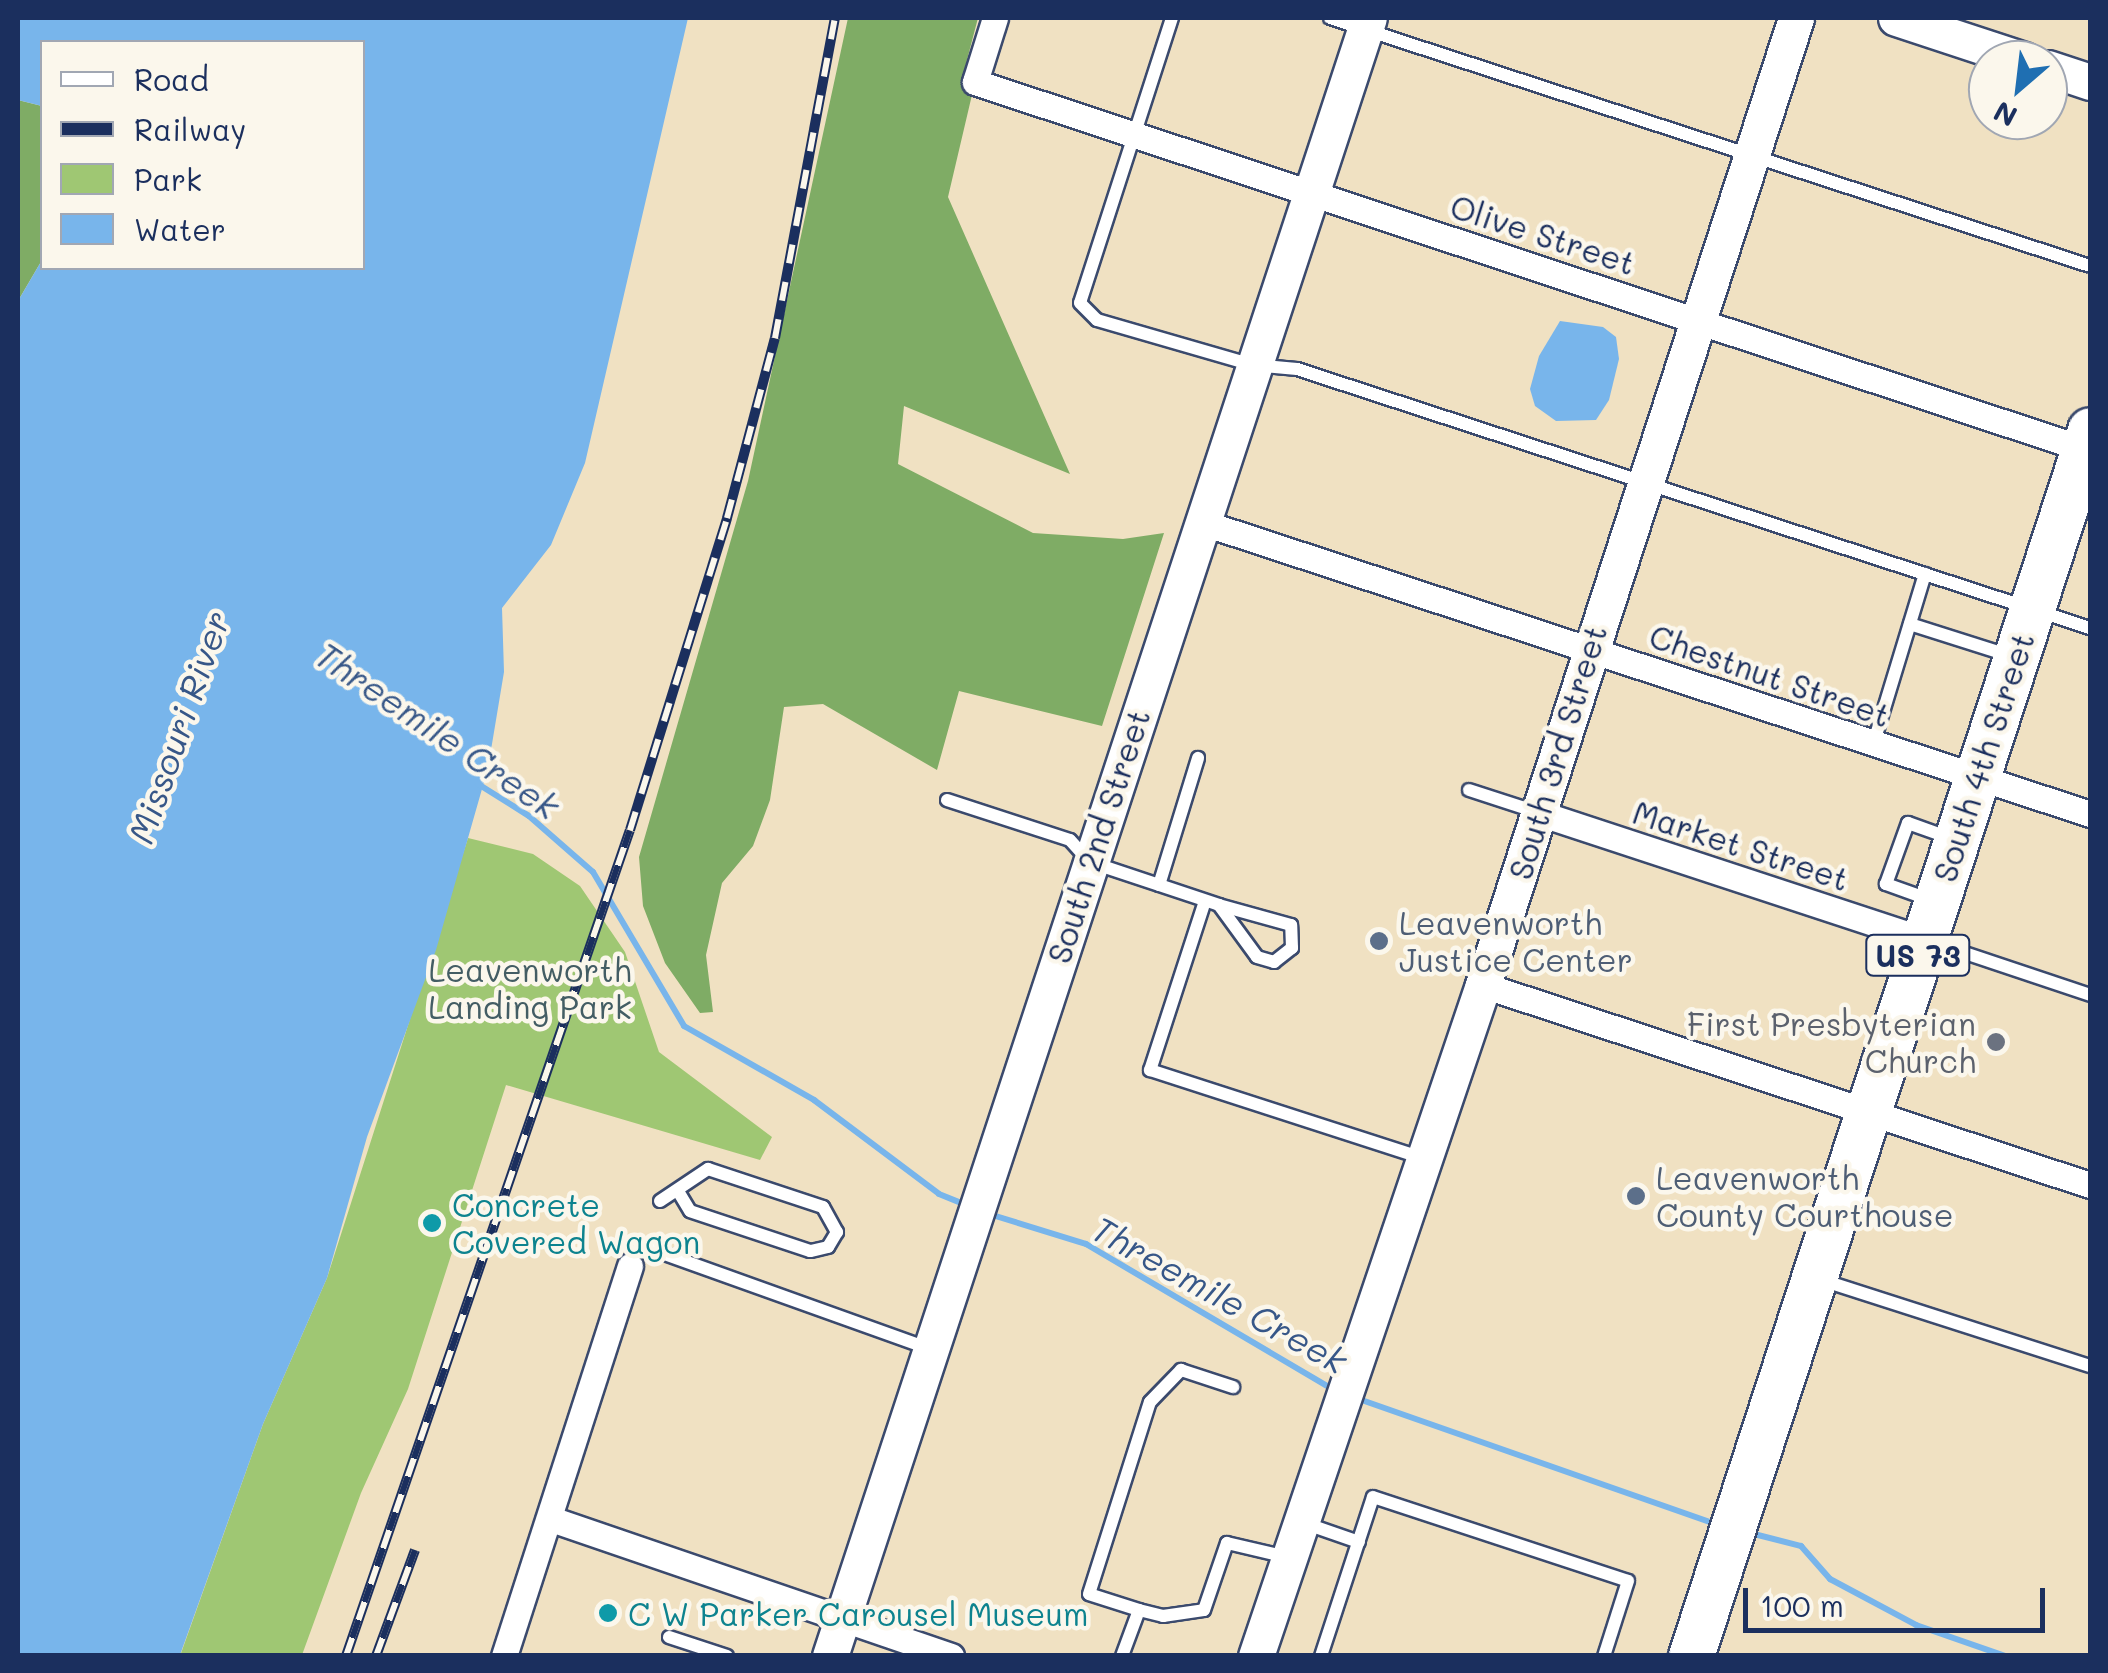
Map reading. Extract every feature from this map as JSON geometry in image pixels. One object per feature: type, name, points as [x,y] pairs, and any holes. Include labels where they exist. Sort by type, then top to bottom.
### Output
[{"type":"highway","name":"South 4th Street","points":[[1691,1656],[1810,1276],[2088,443]]},
{"type":"street","name":"Olive Street","points":[[996,18],[975,82],[2088,443]]},
{"type":"street","name":"South 3rd Street","points":[[1256,1656],[1483,985],[1588,648],[1796,18]]},
{"type":"street","points":[[1896,18],[1968,42]]},
{"type":"street","name":"South 2nd Street","points":[[830,1656],[928,1348],[1367,23]]},
{"type":"street","name":"Chestnut Street","points":[[1201,522],[1588,648],[1974,780],[2090,814]]},
{"type":"street","name":"Market Street","points":[[1539,813],[1929,920]]},
{"type":"street","points":[[1483,985],[2090,1184]]},
{"type":"street","points":[[504,1656],[639,1257]]},
{"type":"street","points":[[551,1520],[951,1656]]},
{"type":"lane","points":[[1172,18],[1087,276],[1084,311],[1253,364],[1297,370],[2090,628]]},
{"type":"lane","points":[[1330,18],[1367,23],[1751,157],[2090,266]]},
{"type":"lane","points":[[1873,745],[1925,574]]},
{"type":"lane","points":[[1910,624],[2015,657]]},
{"type":"lane","points":[[1159,885],[1198,758]]},
{"type":"lane","points":[[1469,790],[1539,813]]},
{"type":"lane","points":[[946,800],[1070,840],[1090,862],[1291,925],[1292,948],[1274,962],[1257,957],[1212,903]]},
{"type":"lane","points":[[1212,903],[1150,1070],[1424,1159]]},
{"type":"lane","points":[[1929,920],[2090,995]]},
{"type":"lane","points":[[660,1201],[678,1193],[708,1169],[823,1207],[837,1232],[828,1247],[810,1251],[690,1211],[678,1193]]},
{"type":"lane","points":[[639,1257],[928,1348]]},
{"type":"lane","points":[[1810,1276],[2090,1366]]},
{"type":"lane","points":[[1232,1387],[1181,1370],[1150,1402],[1088,1594],[1163,1616],[1204,1610],[1227,1542],[1290,1557]]},
{"type":"lane","points":[[1321,1656],[1373,1497],[1628,1580],[1604,1656]]},
{"type":"lane","points":[[1302,1522],[1359,1542]]},
{"type":"lane","points":[[1122,1656],[1139,1610]]},
{"type":"lane","points":[[669,1637],[726,1656]]},
{"type":"green space","points":[[848,18],[978,18],[963,75],[975,82],[948,197],[1070,474],[904,406],[898,464],[1033,533],[1123,539],[1164,533],[1102,726],[959,691],[937,770],[823,704],[784,707],[770,800],[753,846],[722,883],[706,955],[713,1012],[700,1013],[665,963],[643,906],[639,857],[748,481]]},
{"type":"green space","points":[[18,100],[40,106],[40,263],[18,301]]},
{"type":"green space","name":"Leavenworth Landing Park","points":[[468,838],[533,854],[580,886],[625,952],[659,1052],[772,1137],[760,1160],[506,1085],[408,1389],[361,1493],[302,1655],[180,1656],[263,1424],[327,1278]]},
{"type":"water","name":"Missouri River","points":[[18,18],[688,18],[585,463],[551,545],[502,608],[504,672],[488,768],[436,950],[367,1137],[327,1278],[263,1424],[180,1655],[18,1655],[18,301],[40,263],[40,270],[365,270],[365,40],[40,40],[40,106],[18,100]]},
{"type":"water","points":[[1560,321],[1603,327],[1616,337],[1619,359],[1609,400],[1596,420],[1556,421],[1535,406],[1530,389],[1539,356]]},
{"type":"waterway","name":"Threemile Creek","points":[[478,784],[529,816],[593,872],[684,1026],[814,1100],[939,1194],[968,1206]]},
{"type":"waterway","name":"Threemile Creek","points":[[989,1214],[1086,1244],[1332,1389]]},
{"type":"waterway","name":"Threemile Creek","points":[[1353,1397],[1719,1525]]},
{"type":"waterway","name":"Threemile Creek","points":[[1750,1533],[1801,1546],[1830,1579],[1916,1625],[2005,1656]]},
{"type":"railway","points":[[346,1656],[630,830],[727,518],[775,338],[835,18]]},
{"type":"railway","points":[[376,1656],[415,1550]]},
{"type":"place","name":"Leavenworth Justice Center","points":[[1379,941]]},
{"type":"place","name":"First Presbyterian Church","points":[[1996,1042]]},
{"type":"place","name":"Leavenworth County Courthouse","points":[[1636,1196]]},
{"type":"place","name":"Concrete Covered Wagon","points":[[432,1223]]},
{"type":"place","name":"C W Parker Carousel Museum","points":[[608,1613]]}]
